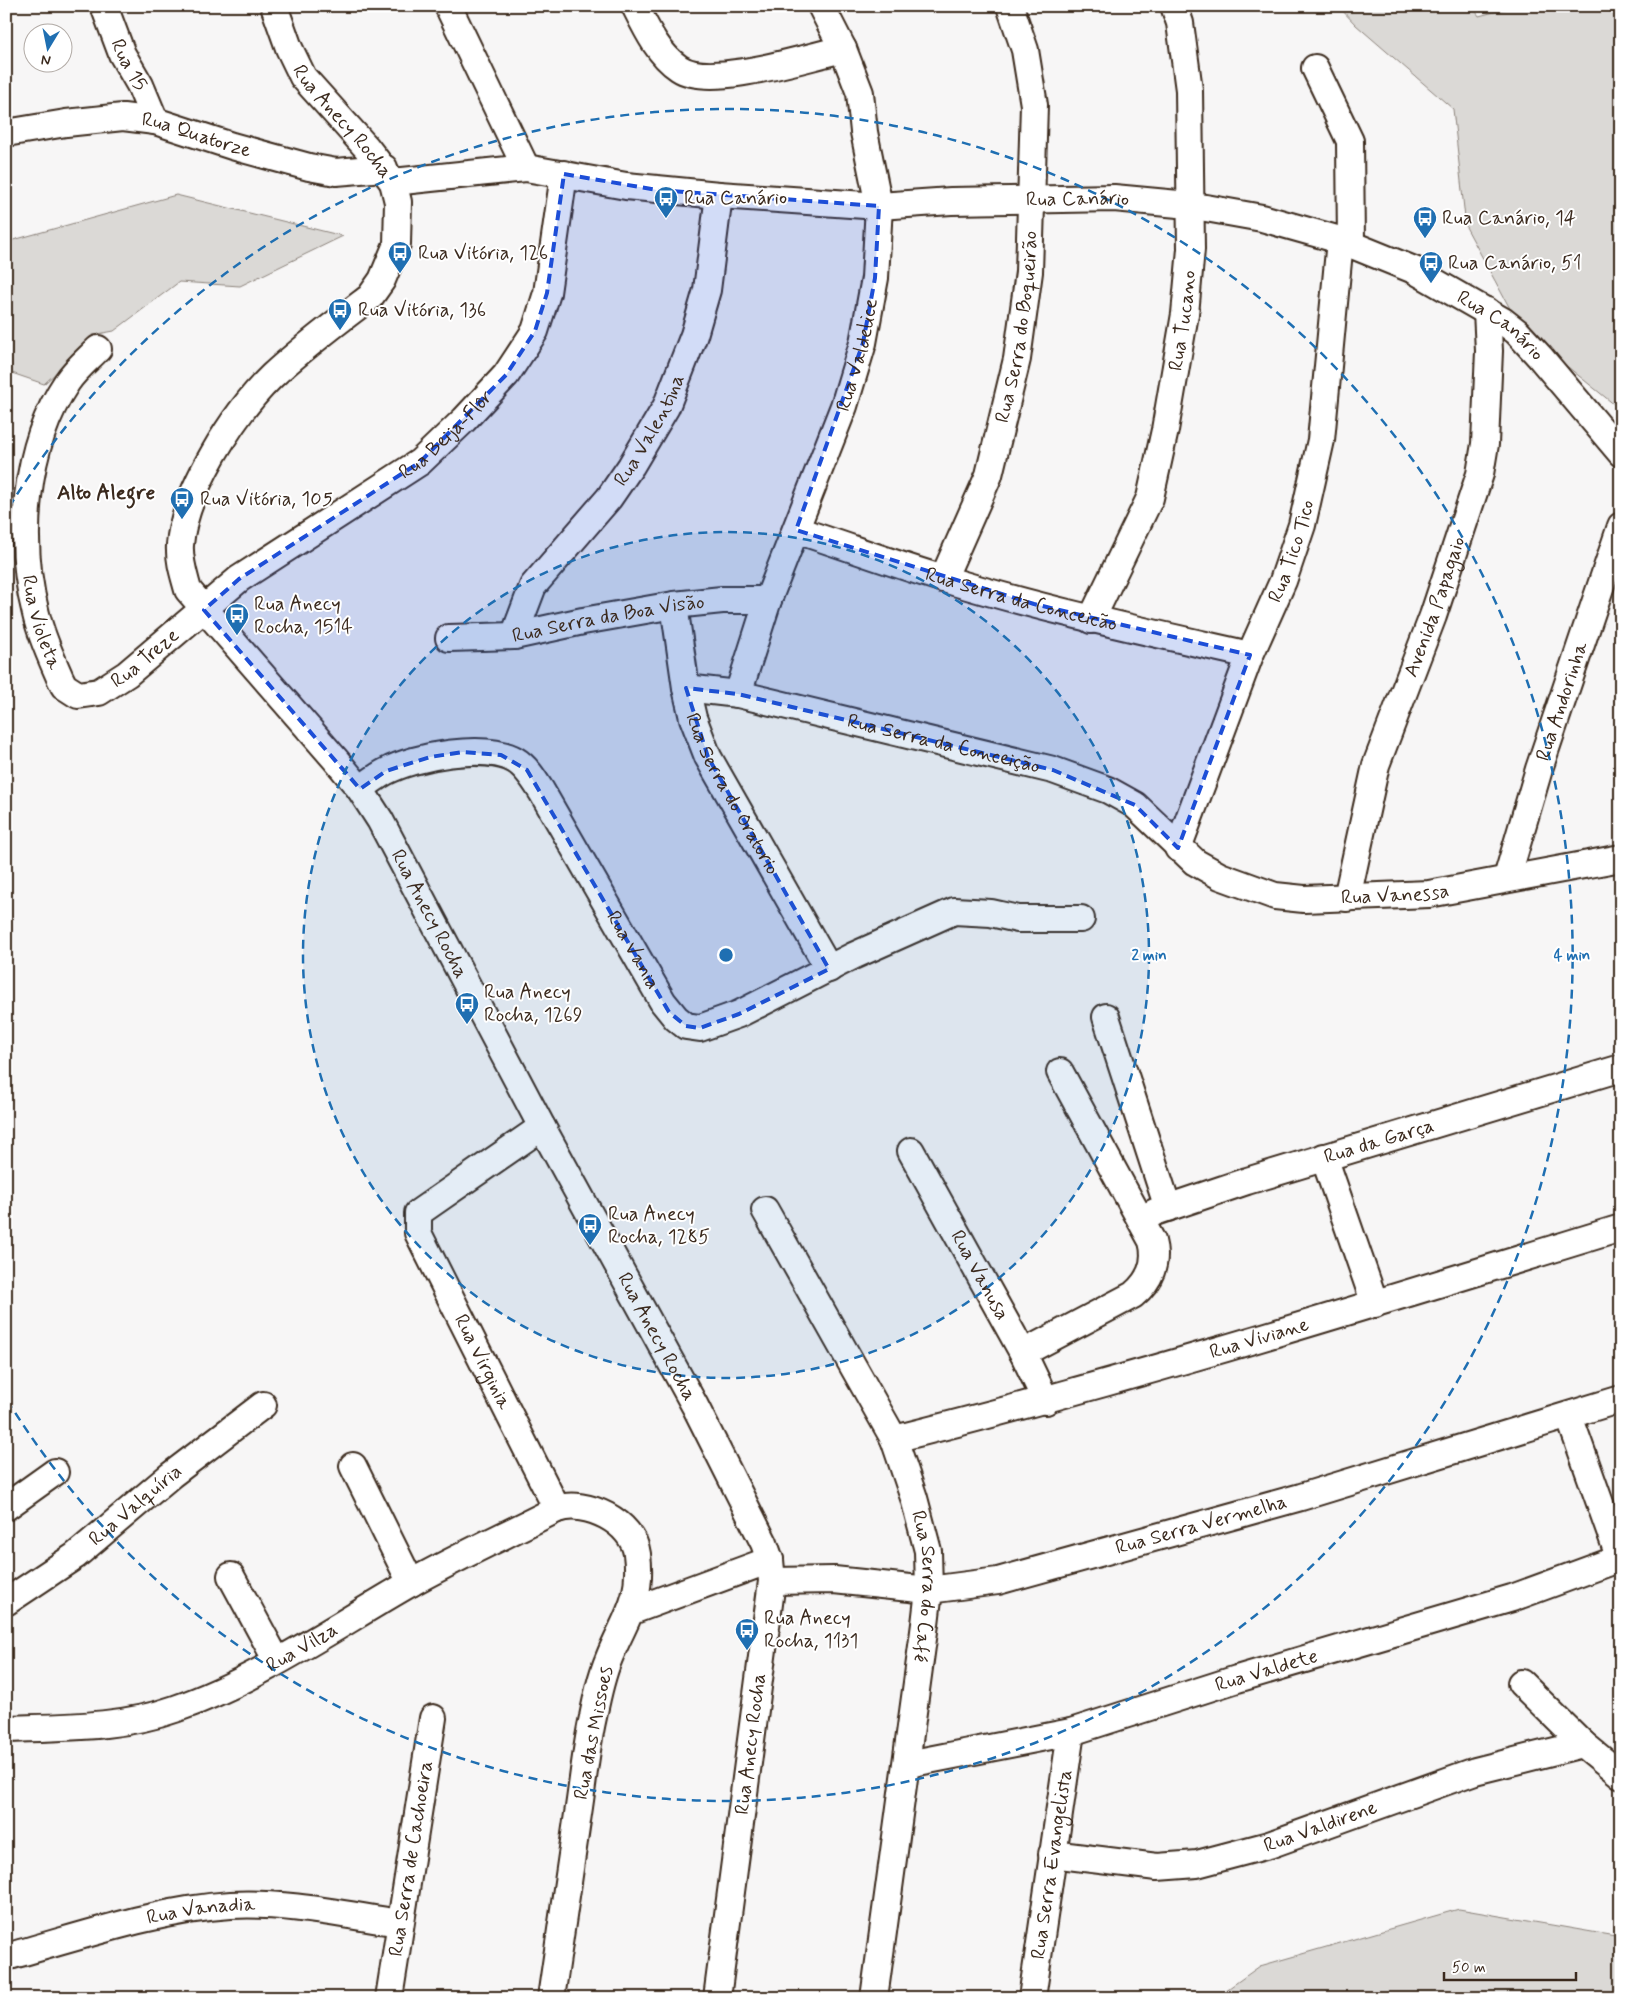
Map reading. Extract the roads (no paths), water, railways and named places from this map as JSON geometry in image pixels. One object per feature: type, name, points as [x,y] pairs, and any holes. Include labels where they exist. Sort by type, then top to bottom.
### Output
[{"type":"street","name":"Rua 15","points":[[104,6],[122,54],[140,85],[155,121]]},
{"type":"street","name":"Rua Anecy Rocha","points":[[274,6],[289,48],[303,77],[388,175],[398,202],[397,244],[382,280],[370,297],[272,377],[239,414],[218,444],[202,476],[185,522],[180,545],[181,567],[188,590],[360,789],[380,820],[542,1127],[695,1406],[764,1544],[771,1571],[717,1998]]},
{"type":"street","points":[[448,6],[526,168]]},
{"type":"street","points":[[636,6],[648,31],[665,55],[680,69],[699,75],[731,75],[844,49]]},
{"type":"street","name":"Rua Valdelice","points":[[738,694],[768,600],[844,406],[863,343],[875,278],[879,206],[864,132],[860,93],[844,49],[821,6]]},
{"type":"street","name":"Rua Serra do Boqueirão","points":[[943,579],[989,475],[1005,416],[1017,359],[1028,272],[1034,105],[1025,50],[1010,6]]},
{"type":"street","name":"Rua Tucano","points":[[1091,620],[1150,498],[1166,430],[1185,314],[1191,249],[1189,90],[1180,23],[1174,6]]},
{"type":"street","name":"Rua Tico Tico","points":[[1178,848],[1250,655],[1283,581],[1314,479],[1321,440],[1346,242],[1350,141],[1315,68]]},
{"type":"street","name":"Rua Quatorze","points":[[6,133],[66,123],[123,117],[155,121],[232,146],[310,167],[336,172],[388,175]]},
{"type":"street","name":"Rua Canário","points":[[388,175],[526,168],[641,188],[879,206],[1030,199],[1114,198],[1189,205],[1262,218],[1346,242],[1414,270],[1487,311],[1517,332],[1621,452]]},
{"type":"street","name":"Rua Beija-Flôr","points":[[204,610],[260,565],[420,462],[464,420],[506,375],[534,330],[547,293],[564,174]]},
{"type":"street","name":"Rua Valentina","points":[[514,636],[533,586],[609,498],[632,466],[666,408],[694,335],[707,290],[720,195]]},
{"type":"street","name":"Avenida Papagaio","points":[[1347,898],[1376,766],[1433,616],[1480,474],[1485,444],[1489,351],[1487,311]]},
{"type":"street","name":"Rua Violeta","points":[[78,695],[64,686],[36,614],[30,579],[27,498],[32,468],[45,422],[67,382],[98,349]]},
{"type":"street","name":"Rua Andorinha","points":[[1507,878],[1539,769],[1621,526]]},
{"type":"street","name":"Rua Serra da Conceicão","points":[[796,530],[943,579],[1091,620],[1250,655]]},
{"type":"street","name":"Rua Serra da Boa Visão","points":[[449,638],[514,636],[583,620],[674,605],[722,600],[768,600]]},
{"type":"street","name":"Rua Serra do Oratorio","points":[[674,605],[686,688],[693,718],[708,757],[829,969]]},
{"type":"street","name":"Rua Treze","points":[[78,695],[99,692],[127,674],[204,610]]},
{"type":"street","name":"Rua Serra da Conceição","points":[[686,688],[738,694],[1053,770],[1108,790],[1135,805],[1178,848]]},
{"type":"street","name":"Rua Vania","points":[[360,789],[386,771],[430,757],[483,752],[515,760],[527,770],[542,792],[663,1002],[676,1018],[686,1026],[700,1028],[739,1014],[829,969],[954,911],[991,913],[1018,920],[1081,919]]},
{"type":"street","name":"Rua Vanessa","points":[[1178,848],[1195,862],[1220,876],[1275,896],[1304,899],[1429,894],[1621,858]]},
{"type":"street","points":[[1106,1017],[1168,1208]]},
{"type":"street","name":"Rua da Garça","points":[[1141,1220],[1168,1208],[1324,1157],[1621,1068]]},
{"type":"street","points":[[1023,1353],[1133,1295],[1145,1286],[1154,1262],[1155,1251],[1141,1220],[1060,1072]]},
{"type":"street","name":"Rua Virginia","points":[[542,1127],[418,1213],[418,1233],[567,1507]]},
{"type":"street","name":"Rua Vanusa","points":[[911,1151],[1023,1353],[1046,1401]]},
{"type":"street","points":[[1324,1157],[1375,1304]]},
{"type":"street","name":"Rua Serra do Café","points":[[765,1210],[894,1439],[914,1498],[928,1551],[929,1590],[908,1764],[874,1998]]},
{"type":"street","name":"Rua Viviane","points":[[894,1439],[1046,1401],[1375,1304],[1621,1228]]},
{"type":"street","name":"Rua Serra Vermelha","points":[[632,1611],[771,1571],[929,1590],[998,1582],[1301,1497],[1621,1399]]},
{"type":"street","name":"Rua Valquíria","points":[[6,1602],[74,1556],[172,1475],[263,1405]]},
{"type":"street","points":[[1569,1416],[1620,1560]]},
{"type":"street","points":[[353,1466],[411,1583]]},
{"type":"street","points":[[6,1507],[54,1472]]},
{"type":"street","name":"Rua Vilza","points":[[6,1729],[74,1726],[137,1719],[174,1710],[216,1692],[277,1661],[411,1583],[567,1507]]},
{"type":"street","name":"Rua das Missoes","points":[[551,1998],[592,1720],[608,1658],[632,1611],[639,1576],[637,1552],[632,1538],[620,1525],[608,1518],[567,1507]]},
{"type":"street","name":"Rua Valdete","points":[[908,1764],[1071,1732],[1237,1679],[1512,1598],[1620,1560]]},
{"type":"street","points":[[231,1576],[277,1661]]},
{"type":"street","points":[[1521,1683],[1583,1744],[1621,1775]]},
{"type":"street","name":"Rua Serra de Cachoeira","points":[[389,1998],[433,1718]]},
{"type":"street","name":"Rua Serra Evangelista","points":[[1032,1998],[1071,1732]]},
{"type":"street","name":"Rua Valdirene","points":[[1052,1854],[1157,1867],[1197,1864],[1269,1845],[1475,1771],[1583,1744]]},
{"type":"street","name":"Rua Vanadia","points":[[6,1957],[159,1916],[231,1905],[285,1906],[400,1923]]},
{"type":"place","name":"Rua Canário","points":[[666,219]]},
{"type":"place","name":"Rua Canário, 14","points":[[1425,239]]},
{"type":"place","name":"Rua Vitória, 126","points":[[400,274]]},
{"type":"place","name":"Rua Canário, 51","points":[[1431,284]]},
{"type":"place","name":"Rua Vitória, 136","points":[[340,331]]},
{"type":"place","name":"Rua Vitória, 105","points":[[182,520]]},
{"type":"place","name":"Rua Anecy Rocha, 1514","points":[[237,636]]},
{"type":"place","name":"Rua Anecy Rocha, 1269","points":[[467,1025]]},
{"type":"place","name":"Rua Anecy Rocha, 1285","points":[[590,1246]]},
{"type":"place","name":"Rua Anecy Rocha, 1131","points":[[747,1651]]},
{"type":"district","name":"Alto Alegre","points":[[106,493]]}]
